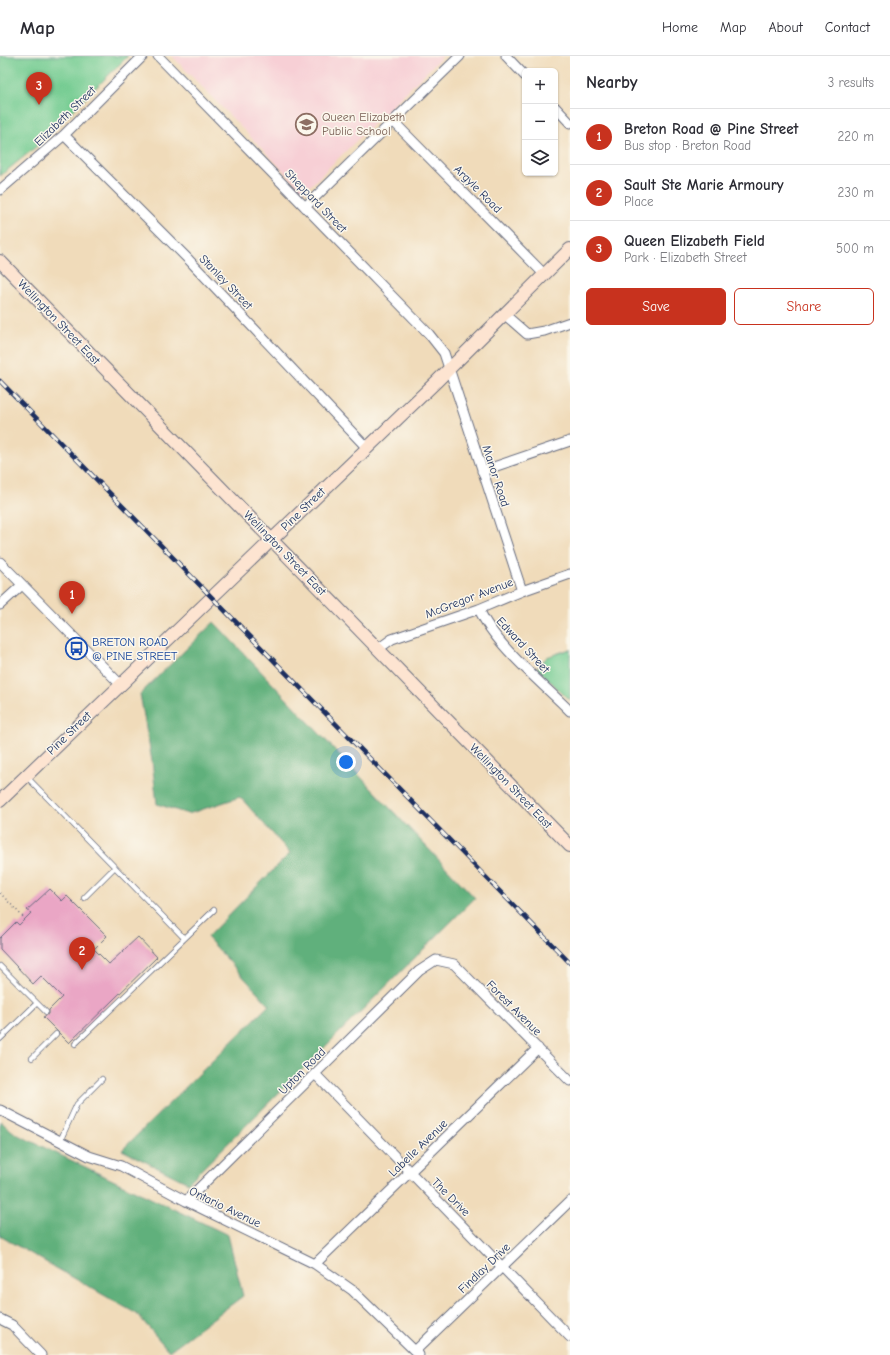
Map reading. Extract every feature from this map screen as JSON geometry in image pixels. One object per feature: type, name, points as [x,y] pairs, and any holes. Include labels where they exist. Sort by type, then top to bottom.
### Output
[{"type":"main road","name":"Pine Street","points":[[0,800],[272,540],[570,249]]},
{"type":"main road","name":"Wellington Street East","points":[[0,261],[570,846]]},
{"type":"street","name":"Elizabeth Street","points":[[0,190],[64,135],[143,56]]},
{"type":"street","name":"Sheppard Street","points":[[158,56],[429,334],[444,353],[449,368]]},
{"type":"street","points":[[305,207],[460,56]]},
{"type":"street","points":[[506,56],[522,73]]},
{"type":"street","points":[[558,110],[570,123]]},
{"type":"street","name":"Argyle Road","points":[[393,122],[545,275]]},
{"type":"street","name":"Stanley Street","points":[[64,135],[189,260],[367,448]]},
{"type":"street","points":[[504,314],[527,334],[544,331],[570,322]]},
{"type":"street","name":"Manor Road","points":[[449,368],[522,591]]},
{"type":"street","points":[[482,471],[570,441]]},
{"type":"street","points":[[0,562],[120,684]]},
{"type":"street","name":"McGregor Avenue","points":[[378,648],[392,639],[479,609],[522,591],[570,574]]},
{"type":"street","points":[[0,606],[22,585]]},
{"type":"street","name":"Edward Street","points":[[479,609],[485,622],[514,656],[570,711]]},
{"type":"street","name":"Forest Avenue","points":[[436,960],[454,964],[570,1081]]},
{"type":"street","name":"Upton Road","points":[[186,1201],[316,1075],[420,971],[436,960]]},
{"type":"street","name":"Labelle Avenue","points":[[315,1264],[538,1048]]},
{"type":"street","name":"The Drive","points":[[316,1075],[570,1337]]},
{"type":"street","name":"Ontario Avenue","points":[[0,1110],[89,1156],[121,1166],[186,1201],[315,1264],[352,1290],[417,1353]]},
{"type":"street","name":"Findlay Drive","points":[[417,1353],[570,1201]]},
{"type":"street","points":[[0,1319],[12,1326],[40,1355]]},
{"type":"lane","points":[[26,776],[184,938]]},
{"type":"lane","points":[[84,898],[115,867]]},
{"type":"lane","points":[[75,1044],[214,910]]},
{"type":"lane","points":[[0,966],[46,1012]]},
{"type":"lane","points":[[0,1039],[37,1003]]},
{"type":"lane","points":[[32,1058],[56,1034]]},
{"type":"lane","points":[[60,1141],[76,1104],[102,1079]]},
{"type":"path","points":[[0,894],[25,919]]},
{"type":"shaded area","name":"Queen Elizabeth Public School","points":[[172,56],[443,56],[304,192]]},
{"type":"green space","points":[[0,56],[128,56],[37,146],[0,176]]},
{"type":"green space","points":[[214,622],[475,898],[188,1183],[122,1150],[269,1005],[207,937],[290,853],[240,797],[188,814],[157,804],[152,761],[140,694]]},
{"type":"green space","points":[[570,649],[570,701],[537,668],[547,657]]},
{"type":"green space","points":[[0,1121],[16,1134],[228,1235],[243,1296],[169,1351],[137,1314],[0,1236]]},
{"type":"building","points":[[50,889],[62,901],[67,896],[107,936],[94,949],[109,964],[138,937],[157,957],[69,1043],[43,1017],[49,1014],[49,1010],[62,997],[41,976],[33,984],[0,949],[0,938],[16,922],[19,925],[31,913],[27,910]]},
{"type":"railway","points":[[0,381],[570,963]]},
{"type":"place","name":"Queen Elizabeth Field","points":[[39,105]]},
{"type":"place","name":"Queen Elizabeth Public School","points":[[306,124]]},
{"type":"place","name":"Breton Road @ Pine Street","points":[[72,614]]},
{"type":"place","name":"BRETON ROAD @ PINE STREET","points":[[76,649]]},
{"type":"place","name":"Sault Ste Marie Armoury","points":[[82,970]]}]
